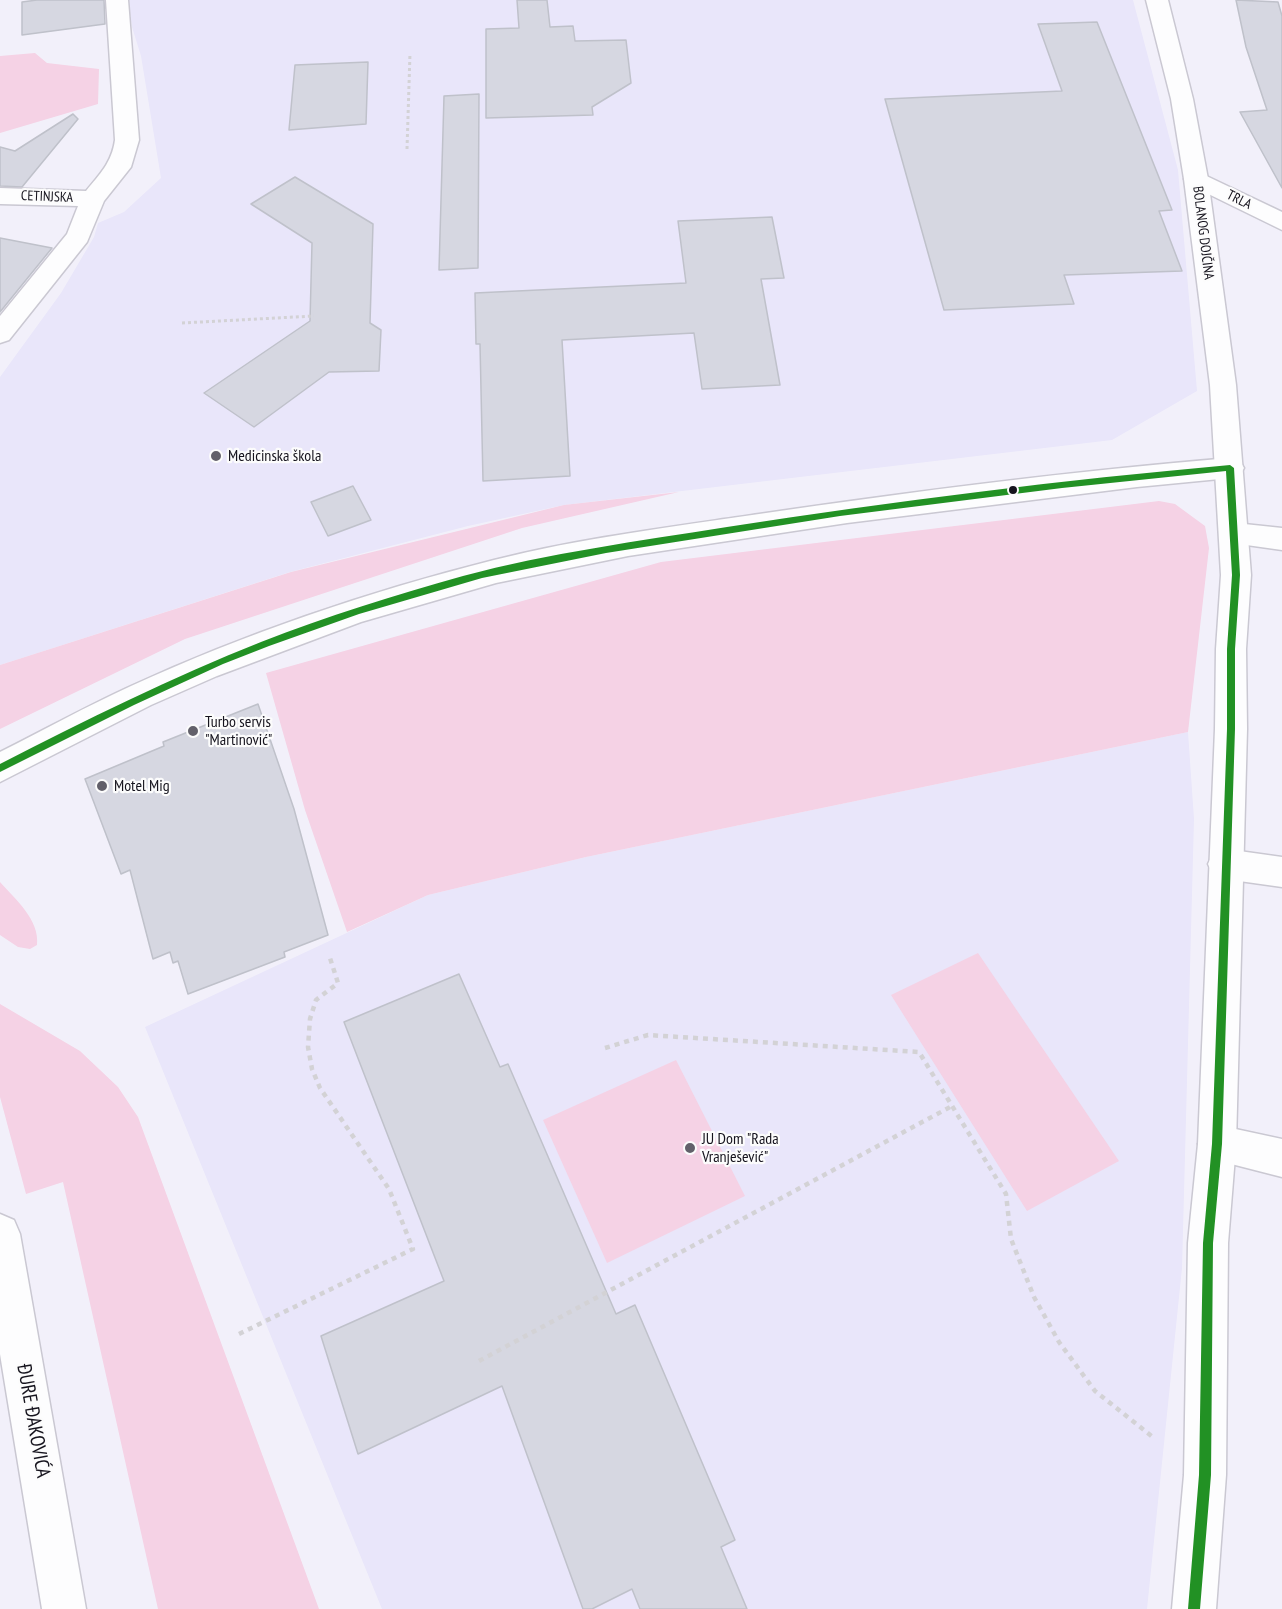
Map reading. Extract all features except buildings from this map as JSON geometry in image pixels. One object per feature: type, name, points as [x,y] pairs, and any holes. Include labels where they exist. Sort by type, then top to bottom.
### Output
[{"type":"main road","points":[[0,334],[78,236],[93,199],[119,167],[126,151],[117,0]]},
{"type":"main road","name":"BOLANOG DOJČINA","points":[[1157,0],[1182,99],[1196,179],[1223,385],[1235,534],[1236,575],[1231,649],[1217,1144],[1208,1243],[1205,1475],[1194,1609]]},
{"type":"main road","name":"TRLA","points":[[1196,179],[1282,222]]},
{"type":"main road","name":"CETINJSKA","points":[[0,195],[93,199]]},
{"type":"main road","points":[[0,768],[140,696],[206,668],[356,612],[496,571],[628,544],[846,512],[1125,477],[1230,468]]},
{"type":"main road","points":[[1235,534],[1282,539]]},
{"type":"main road","points":[[1225,864],[1282,872]]},
{"type":"main road","points":[[1217,1144],[1282,1158]]},
{"type":"main road","name":"ĐURE ĐAKOVIĆA","points":[[0,1234],[64,1609]]},
{"type":"path","points":[[407,149],[410,53]]},
{"type":"path","points":[[182,323],[314,316]]},
{"type":"path","points":[[239,1334],[413,1248],[389,1188],[320,1088],[312,1069],[308,1047],[309,1018],[316,1000],[338,983],[330,958]]},
{"type":"path","points":[[604,1048],[648,1035],[919,1052],[1006,1194],[1011,1239],[1034,1297],[1059,1342],[1095,1390],[1154,1438]]},
{"type":"path","points":[[479,1361],[952,1106]]},
{"type":"shaded area","points":[[128,0],[1133,0],[1178,170],[1197,391],[1112,440],[564,505],[468,526],[290,572],[0,665],[0,377],[61,293],[94,237],[98,223],[124,212],[161,178],[141,56],[132,27]]},
{"type":"shaded area","points":[[35,53],[47,63],[99,69],[98,104],[0,133],[0,56]]},
{"type":"shaded area","points":[[679,492],[522,528],[185,639],[0,729],[0,665],[291,572],[564,505]]},
{"type":"shaded area","points":[[1159,501],[1175,504],[1205,526],[1209,548],[1188,732],[586,857],[428,895],[347,932],[305,810],[266,673],[661,562]]},
{"type":"shaded area","name":"JU Dom \"Rada Vranješević\"","points":[[1188,732],[1194,819],[1182,1268],[1147,1609],[382,1609],[145,1027],[428,895],[586,857]]},
{"type":"shaded area","points":[[0,882],[25,910],[35,927],[37,945],[30,949],[18,947],[0,935]]},
{"type":"shaded area","points":[[978,953],[1119,1161],[1027,1211],[891,995]]},
{"type":"shaded area","points":[[0,1004],[80,1051],[118,1087],[138,1117],[319,1609],[158,1609],[63,1182],[26,1194],[0,1097]]},
{"type":"shaded area","points":[[676,1060],[745,1196],[607,1263],[543,1120]]},
{"type":"transit line","points":[[0,768],[131,702],[220,662],[311,626],[482,574],[606,550],[840,513],[1062,485],[1230,468],[1236,575],[1231,649],[1231,729],[1217,1144],[1208,1243],[1205,1475],[1194,1609]]},
{"type":"place","name":"Medicinska škola","points":[[216,456]]},
{"type":"place","name":"Turbo servis \"Martinović\"","points":[[193,731]]},
{"type":"place","name":"Motel Mig","points":[[102,786]]},
{"type":"place","name":"JU Dom \"Rada Vranješević\"","points":[[690,1148]]}]
